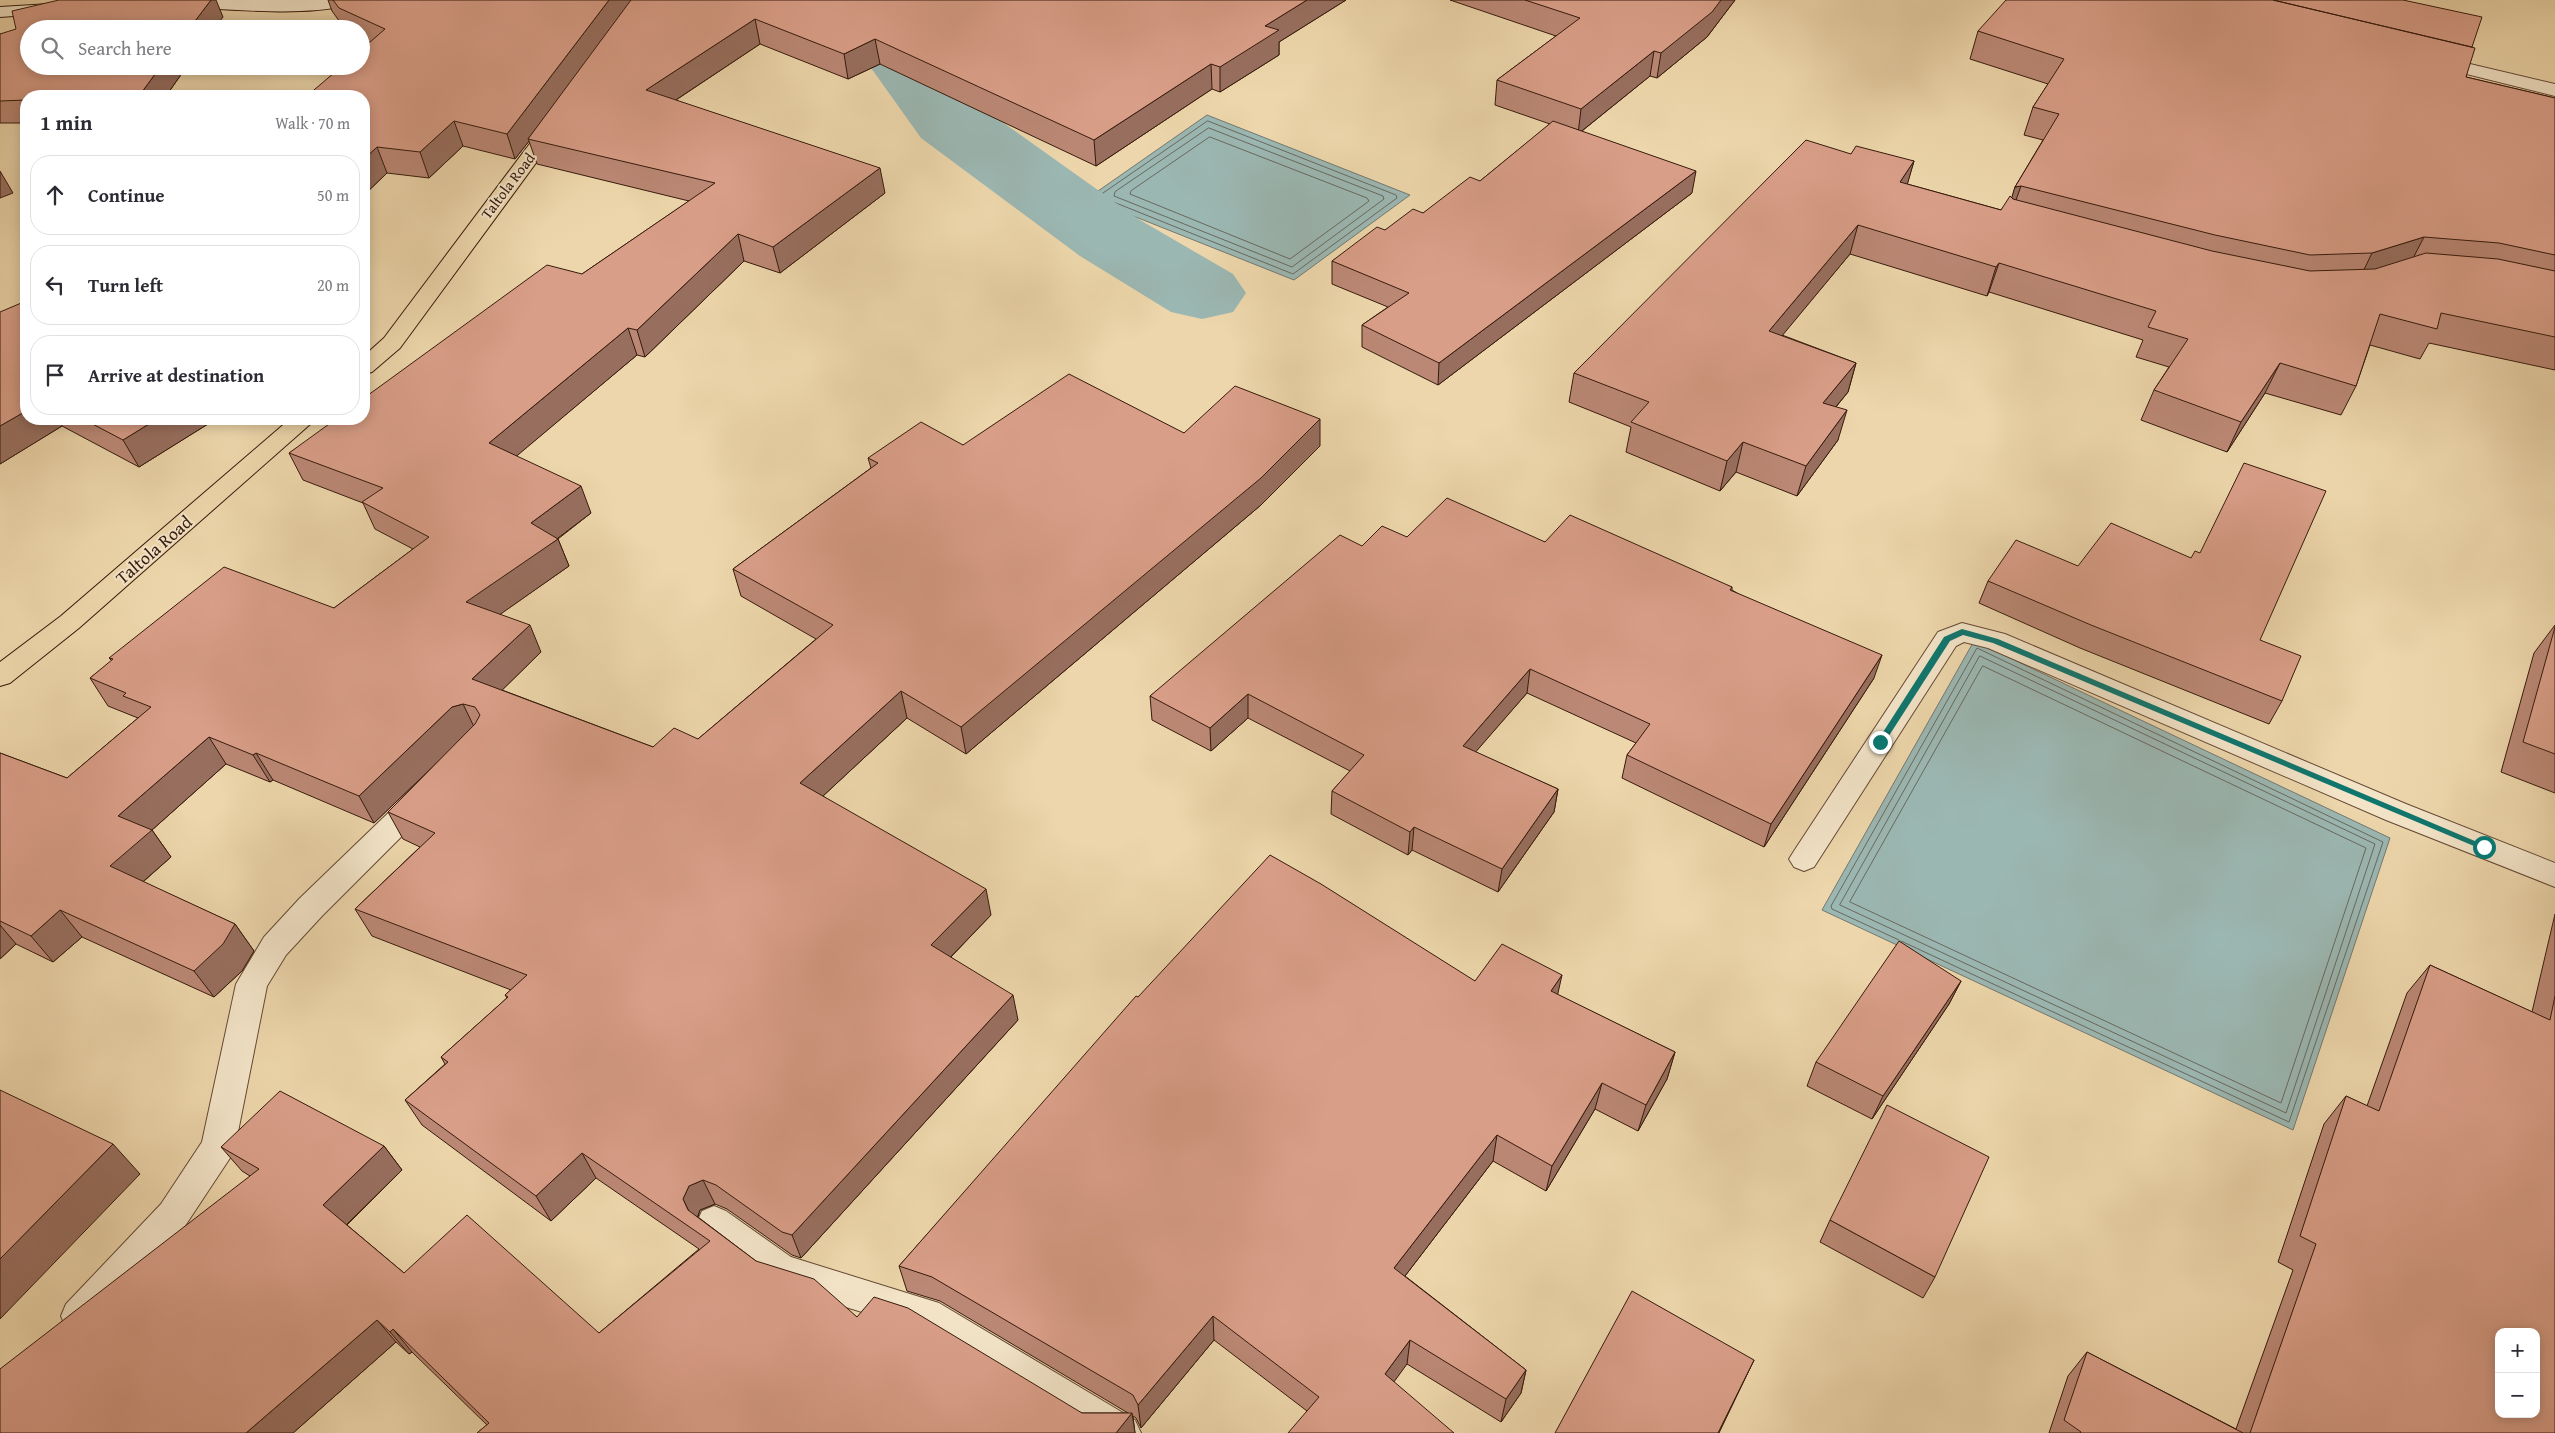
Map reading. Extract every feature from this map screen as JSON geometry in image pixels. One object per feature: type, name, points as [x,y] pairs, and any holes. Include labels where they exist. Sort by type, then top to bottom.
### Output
[{"type":"main road","name":"Taltola Road","points":[[370,362],[392,343],[569,104]]},
{"type":"main road","name":"Taltola Road","points":[[0,676],[70,622],[297,425]]},
{"type":"street","points":[[160,4],[217,2],[258,7],[322,6],[348,0]]},
{"type":"street","points":[[0,12],[66,8]]},
{"type":"street","points":[[2415,56],[2555,90]]},
{"type":"street","points":[[1804,859],[1947,639],[1962,632],[1996,641],[2396,812],[2555,875]]},
{"type":"street","points":[[57,1336],[79,1316],[173,1214],[218,1147],[252,984],[275,946],[310,907],[442,777]]},
{"type":"street","points":[[714,1222],[781,1271],[926,1315],[1122,1433]]},
{"type":"water","points":[[1207,115],[1410,195],[1294,280],[1088,198]]},
{"type":"water","points":[[1974,641],[2390,838],[2293,1130],[1822,910]]},
{"type":"building","points":[[59,0],[211,0],[196,20],[20,20],[20,75],[154,75],[143,90],[20,90],[20,100],[0,101],[0,34],[16,29],[12,11]]},
{"type":"building","points":[[333,0],[609,0],[507,134],[454,121],[420,152],[377,147],[370,153],[370,90],[314,90],[332,75],[370,75],[370,42],[385,29],[370,22],[370,20],[365,20],[339,8]]},
{"type":"building","points":[[631,0],[1307,0],[1265,26],[1279,30],[1220,67],[1211,64],[1094,140],[875,39],[844,54],[755,19],[646,90],[880,168],[773,247],[738,234],[637,330],[628,328],[489,443],[581,486],[531,523],[558,539],[466,602],[530,625],[472,679],[653,747],[674,728],[698,739],[833,625],[733,569],[878,463],[868,458],[921,422],[963,445],[1069,374],[1184,433],[1235,386],[1320,419],[1261,478],[961,727],[901,691],[800,783],[986,889],[931,945],[1013,995],[792,1235],[782,1232],[716,1185],[703,1180],[689,1186],[683,1199],[688,1210],[756,1261],[814,1279],[857,1317],[874,1297],[908,1308],[1082,1413],[1132,1413],[1116,1433],[477,1433],[489,1423],[393,1329],[390,1332],[377,1320],[246,1433],[0,1433],[0,1369],[259,1169],[221,1147],[280,1091],[384,1146],[323,1205],[404,1273],[467,1215],[599,1333],[710,1241],[582,1153],[536,1196],[405,1100],[448,1062],[441,1057],[508,997],[505,995],[527,975],[355,909],[435,833],[388,812],[475,724],[480,715],[475,707],[463,704],[452,707],[359,796],[256,753],[253,755],[209,737],[118,816],[152,830],[110,866],[235,924],[223,944],[194,971],[60,910],[31,936],[0,921],[0,753],[67,778],[151,707],[123,696],[126,693],[90,678],[113,659],[109,658],[224,567],[334,608],[429,537],[362,502],[383,488],[289,453],[328,425],[370,425],[370,394],[547,265],[582,274],[715,183],[528,139]]},
{"type":"building","points":[[1525,0],[1721,0],[1712,12],[1661,53],[1654,51],[1581,109],[1497,80],[1580,18]]},
{"type":"building","points":[[2006,0],[2273,0],[2475,48],[2466,77],[2555,98],[2555,255],[2499,243],[2424,237],[2372,253],[2310,255],[2215,235],[2021,186],[2015,187],[2059,114],[2033,107],[2064,59],[1978,31]]},
{"type":"building","points":[[2273,0],[2403,0],[2482,17],[2472,47]]},
{"type":"building","points":[[1553,121],[1696,171],[1439,363],[1362,325],[1409,293],[1332,261],[1377,227],[1385,230],[1413,209],[1423,213],[1470,177],[1480,181]]},
{"type":"building","points":[[1806,140],[1851,154],[1856,146],[1914,161],[1900,182],[2001,210],[2010,196],[2013,199],[2212,251],[2310,271],[2375,269],[2426,253],[2498,259],[2555,271],[2555,337],[2441,313],[2437,329],[2380,314],[2356,386],[2280,363],[2241,422],[2154,390],[2188,339],[2148,327],[2156,311],[1999,263],[1996,267],[1858,225],[1769,331],[1856,363],[1823,403],[1847,410],[1806,466],[1743,442],[1727,461],[1631,422],[1649,402],[1574,373]]},
{"type":"building","points":[[20,304],[20,414],[0,426],[0,312]]},
{"type":"building","points":[[94,425],[147,425],[123,440]]},
{"type":"building","points":[[2244,463],[2326,491],[2260,640],[2301,656],[2282,701],[2091,625],[1988,581],[2016,540],[2078,566],[2111,523],[2191,558],[2195,551],[2200,553]]},
{"type":"building","points":[[1447,498],[1545,542],[1570,515],[1732,587],[1730,590],[1882,655],[1771,824],[1627,755],[1650,724],[1530,669],[1463,746],[1558,789],[1502,869],[1414,827],[1410,832],[1332,791],[1364,755],[1248,694],[1210,728],[1150,696],[1340,535],[1362,546],[1382,526],[1407,537]]},
{"type":"building","points":[[2555,627],[2555,754],[2523,742]]},
{"type":"building","points":[[1270,855],[1321,884],[1475,981],[1502,944],[1562,975],[1551,991],[1675,1052],[1646,1105],[1602,1083],[1552,1166],[1497,1135],[1394,1268],[1526,1370],[1506,1399],[1410,1340],[1385,1374],[1454,1433],[1288,1433],[1319,1397],[1213,1316],[1138,1405],[1133,1395],[932,1277],[899,1266],[1136,996],[1138,997]]},
{"type":"building","points":[[1899,941],[1961,981],[1883,1096],[1816,1062]]},
{"type":"building","points":[[2430,965],[2550,1020],[2555,996],[2555,1433],[2250,1433],[2316,1244],[2300,1236],[2346,1096],[2379,1111]]},
{"type":"building","points":[[0,1090],[113,1144],[0,1259]]},
{"type":"building","points":[[1887,1105],[1989,1157],[1935,1277],[1830,1220]]},
{"type":"building","points":[[1632,1291],[1754,1360],[1718,1433],[1555,1433]]},
{"type":"building","points":[[2087,1352],[2243,1433],[2080,1433],[2064,1420]]},
{"type":"waterway","points":[[827,0],[875,22],[949,121],[1110,238],[1202,293]]},
{"type":"route","points":[[1880,742],[1947,639],[1962,632],[1996,641],[2396,812],[2484,847]]}]
